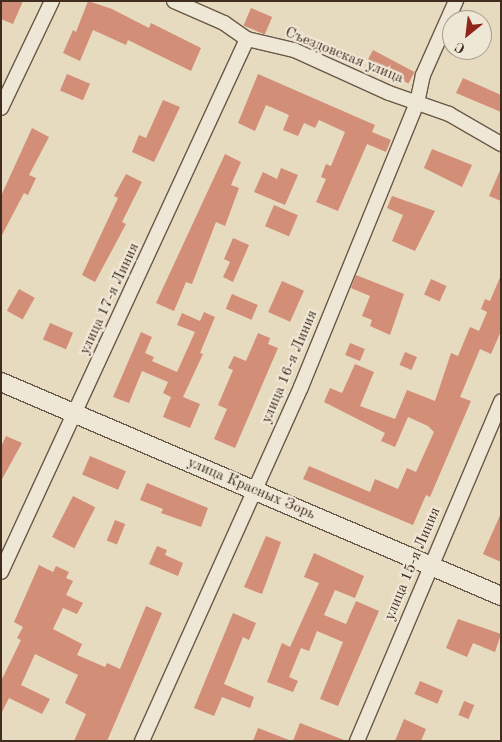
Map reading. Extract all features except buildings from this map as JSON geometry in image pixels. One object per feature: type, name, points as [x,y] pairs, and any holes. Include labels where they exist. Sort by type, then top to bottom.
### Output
[{"type":"street","points":[[1,108],[52,1]]},
{"type":"street","name":"Съездовская улица","points":[[174,1],[224,22],[247,39],[294,50],[389,93],[449,114],[501,144]]},
{"type":"street","name":"улица 16-я Линия","points":[[142,741],[253,490],[301,387],[418,103],[423,75],[456,1]]},
{"type":"street","name":"улица 17-я Линия","points":[[1,572],[76,414],[247,39]]},
{"type":"street","name":"улица Красных Зорь","points":[[1,382],[501,596]]},
{"type":"street","name":"улица 15-я Линия","points":[[356,741],[501,401]]}]
